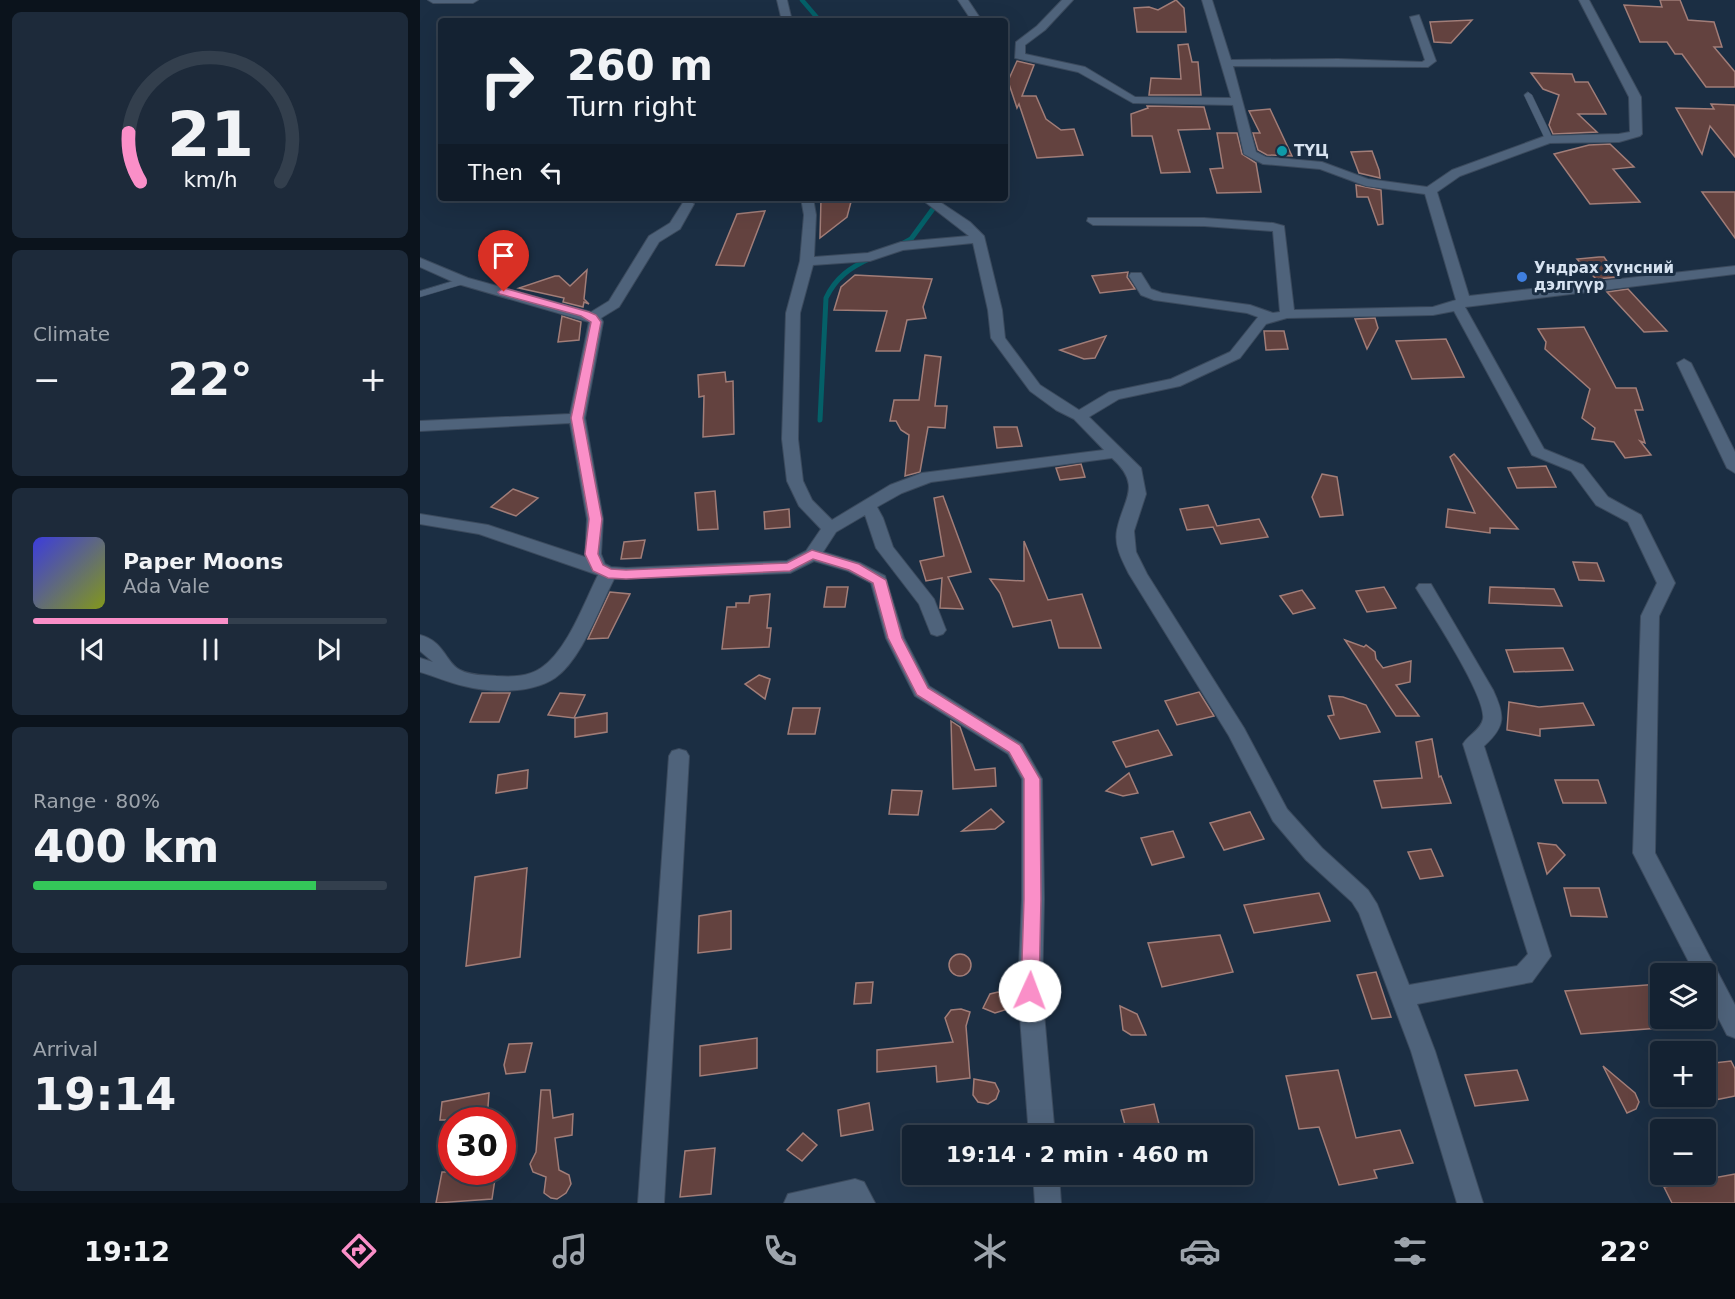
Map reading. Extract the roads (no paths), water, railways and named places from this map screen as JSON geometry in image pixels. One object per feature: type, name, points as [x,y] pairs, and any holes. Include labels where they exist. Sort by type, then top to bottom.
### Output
[{"type":"street","points":[[434,0],[473,0]]},
{"type":"street","points":[[782,0],[786,18]]},
{"type":"street","points":[[963,0],[975,18]]},
{"type":"street","points":[[1008,54],[1041,28],[1068,0]]},
{"type":"street","points":[[1207,0],[1238,102],[1250,154],[1255,158],[1322,166],[1366,182],[1430,191]]},
{"type":"street","points":[[1430,191],[1441,181],[1456,173],[1549,139],[1619,138],[1636,134],[1635,97],[1584,0]]},
{"type":"street","points":[[1226,63],[1338,62],[1424,65],[1431,62],[1414,17]]},
{"type":"street","points":[[1017,47],[1081,69],[1133,100],[1238,102]]},
{"type":"street","points":[[1430,191],[1461,303],[1538,452],[1577,468],[1602,501],[1635,519],[1666,583],[1650,616],[1644,853],[1735,1028]]},
{"type":"street","points":[[808,201],[810,215],[807,261],[793,314],[790,439],[795,481],[805,502],[830,528]]},
{"type":"street","points":[[930,201],[965,225],[979,239],[998,338],[1035,388],[1060,407],[1079,416],[1133,468],[1138,494],[1125,531],[1127,552],[1138,574],[1237,733],[1280,815],[1314,854],[1360,896],[1369,910],[1404,996],[1470,1203]]},
{"type":"street","points":[[593,317],[614,304],[654,239],[675,226],[688,204]]},
{"type":"street","points":[[1093,221],[1203,222],[1273,226],[1279,229],[1287,314]]},
{"type":"street","points":[[807,261],[870,257],[901,246],[979,239]]},
{"type":"street","points":[[420,262],[464,281],[593,317],[596,322],[577,418],[595,519],[592,554],[603,571]]},
{"type":"street","points":[[1079,416],[1114,395],[1174,383],[1235,356],[1261,321],[1269,317],[1287,314],[1433,311],[1461,303],[1735,270]]},
{"type":"street","points":[[1136,276],[1146,292],[1159,297],[1250,309],[1269,317]]},
{"type":"street","points":[[1684,363],[1735,468]]},
{"type":"street","points":[[420,426],[577,418]]},
{"type":"street","points":[[420,519],[482,529],[603,571],[790,567],[812,555],[830,528],[896,489],[928,477],[1116,453]]},
{"type":"street","points":[[868,506],[875,518],[885,548],[928,603],[938,630]]},
{"type":"street","points":[[812,555],[854,567],[879,580],[895,638],[922,691],[1015,748],[1032,779],[1033,899],[1030,991],[1041,1125]]},
{"type":"street","points":[[420,665],[466,680],[509,684],[522,684],[548,672],[568,652],[603,571]]},
{"type":"street","points":[[1404,996],[1524,975],[1539,956],[1473,744],[1487,732],[1493,715],[1486,696],[1425,588]]},
{"type":"street","points":[[420,641],[437,654],[451,674]]},
{"type":"street","points":[[651,1203],[679,756]]},
{"type":"street","points":[[1047,1185],[1048,1203]]},
{"type":"street","points":[[797,1203],[855,1191],[862,1203]]},
{"type":"lane","points":[[1528,95],[1549,139]]},
{"type":"lane","points":[[420,294],[464,281]]},
{"type":"waterway","points":[[802,0],[817,18]]},
{"type":"waterway","points":[[900,245],[911,239],[938,202]]},
{"type":"waterway","points":[[820,420],[826,298],[834,284],[845,274],[871,258]]},
{"type":"place","name":"ТҮЦ","points":[[1282,151]]},
{"type":"place","name":"Ундрах хүнсний дэлгүүр","points":[[1522,277]]}]
